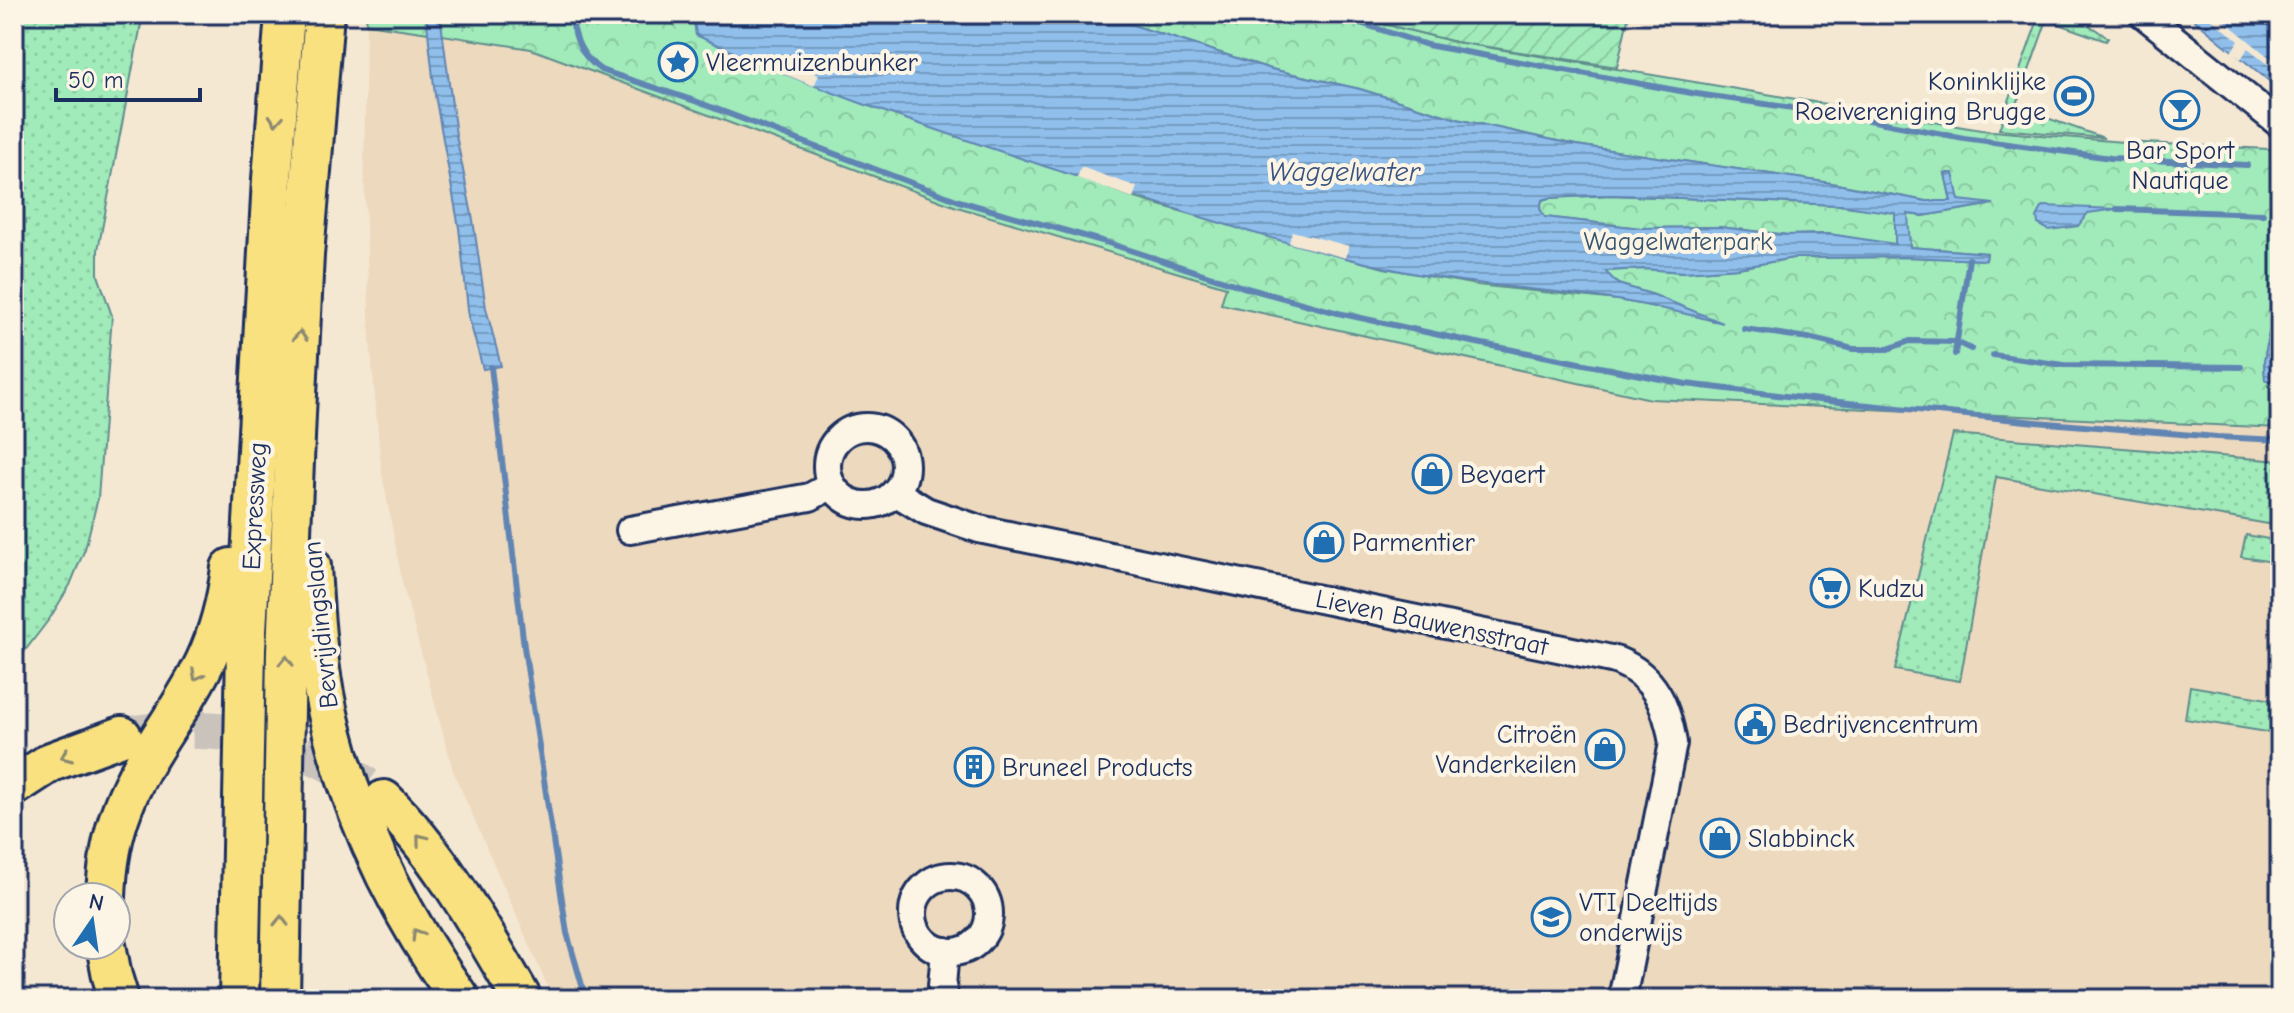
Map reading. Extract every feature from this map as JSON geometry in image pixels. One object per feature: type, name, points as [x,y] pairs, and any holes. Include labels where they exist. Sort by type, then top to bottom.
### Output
[{"type":"highway","name":"Expressweg","points":[[239,999],[246,649],[273,164],[285,14]]},
{"type":"highway","name":"Expressweg","points":[[280,999],[286,651],[296,414],[304,255],[324,14]]},
{"type":"highway","name":"Bevrijdingslaan","points":[[296,414],[312,456],[310,541],[313,609],[331,729],[361,820],[379,863],[412,926],[460,999]]},
{"type":"highway","points":[[108,881],[113,841],[122,808],[139,773],[205,662],[218,628],[228,589],[236,520],[257,456]]},
{"type":"highway","points":[[14,786],[51,762],[122,736]]},
{"type":"highway","points":[[384,800],[410,825],[433,854],[468,906],[522,999]]},
{"type":"highway","points":[[109,961],[119,999]]},
{"type":"street","points":[[2143,14],[2280,124]]},
{"type":"street","points":[[861,427],[876,428],[890,434],[899,443],[906,468],[895,492],[873,505],[847,500],[832,485],[828,474],[827,462],[837,439],[861,427]]},
{"type":"street","points":[[630,530],[810,497],[832,485]]},
{"type":"street","name":"Lieven Bauwensstraat","points":[[895,492],[926,511],[979,529],[1587,654],[1618,662],[1636,672],[1652,686],[1664,703],[1673,743],[1622,999]]},
{"type":"street","points":[[945,951],[942,986],[945,999]]},
{"type":"shaded area","points":[[366,24],[531,49],[954,206],[1226,287],[1222,304],[1651,399],[2280,428],[2280,999],[553,999],[453,771],[403,586],[381,468],[370,341],[364,172]]},
{"type":"green space","points":[[14,14],[143,14],[98,250],[98,275],[112,316],[98,498],[85,549],[70,585],[50,618],[14,665]]},
{"type":"green space","points":[[367,14],[426,14],[429,33],[366,24]]},
{"type":"green space","name":"Waggelwaterpark","points":[[440,14],[693,14],[696,35],[1135,198],[1384,268],[1477,285],[1617,300],[1675,310],[1714,321],[1654,295],[1618,284],[1603,271],[1644,269],[1683,272],[1738,268],[1793,258],[1986,260],[1987,253],[1910,247],[1907,214],[1923,216],[1989,205],[1959,201],[1945,174],[1951,201],[1926,201],[1831,183],[1576,145],[1457,119],[1360,89],[1271,69],[1098,14],[1360,14],[1376,22],[1456,42],[1981,130],[2123,142],[2269,149],[2280,157],[2280,270],[2264,362],[2265,379],[2280,382],[2280,428],[1651,399],[1221,304],[1226,287],[954,206],[531,49],[442,35]]},
{"type":"green space","points":[[1360,14],[1629,14],[1617,67],[1456,42],[1376,22]]},
{"type":"green space","points":[[2040,14],[2073,14],[2108,38],[2106,41],[2047,20],[2016,107],[2104,138],[1999,129]]},
{"type":"green space","points":[[1611,195],[1839,205],[1895,212],[1895,245],[1829,234],[1788,235],[1719,227],[1641,228],[1545,217],[1540,209],[1542,200],[1549,198]]},
{"type":"green space","points":[[1953,434],[2280,461],[2280,526],[1996,477],[1960,681],[1895,670]]},
{"type":"green space","points":[[2246,535],[2280,541],[2280,563],[2241,557]]},
{"type":"green space","points":[[2190,686],[2280,701],[2280,734],[2185,719]]},
{"type":"water","points":[[426,14],[440,14],[456,135],[486,308],[501,366],[483,369],[469,318],[459,228],[435,95]]},
{"type":"water","name":"Waggelwater","points":[[693,14],[1098,14],[1271,69],[1360,89],[1457,119],[1576,145],[1831,183],[1926,201],[1951,201],[1945,173],[1953,173],[1959,200],[1994,204],[1923,216],[1908,214],[1910,247],[1987,253],[1986,260],[1793,258],[1738,268],[1683,272],[1644,269],[1605,271],[1618,284],[1723,323],[1617,300],[1412,273],[1251,232],[1035,163],[821,88],[696,35]],"holes":[[[1611,195],[1839,205],[1895,213],[1895,244],[1829,234],[1788,235],[1719,227],[1641,228],[1545,217],[1540,209],[1542,200],[1549,198]]]},
{"type":"water","points":[[2187,14],[2280,14],[2280,90]]},
{"type":"water","points":[[2043,206],[2117,209],[2088,213],[2078,226],[2049,230],[2038,224],[2037,217]]},
{"type":"water","points":[[2280,270],[2280,382],[2265,380],[2264,362]]},
{"type":"pier","points":[[2205,14],[2216,14],[2280,66],[2280,72],[2248,48],[2241,59],[2231,52],[2239,41]]},
{"type":"pier","points":[[764,53],[819,75],[814,86],[759,64]]},
{"type":"pier","points":[[1081,167],[1137,187],[1133,198],[1077,178]]},
{"type":"pier","points":[[1292,231],[1349,246],[1346,258],[1289,243]]},
{"type":"waterway","points":[[570,14],[583,52],[601,70],[695,101],[959,201],[1338,313],[1686,384],[2036,422],[2280,440]]},
{"type":"waterway","points":[[1333,14],[1427,45],[1697,94],[1847,116],[1964,138],[2111,158],[2247,165]]},
{"type":"waterway","points":[[2117,209],[2263,214]]},
{"type":"waterway","points":[[1955,354],[1969,259]]},
{"type":"waterway","points":[[1744,329],[1808,338],[1853,349],[1888,349],[1910,341],[1956,342],[1971,349]]},
{"type":"waterway","points":[[1993,355],[2064,365],[2241,367]]},
{"type":"waterway","points":[[491,367],[524,647],[567,933],[586,999]]},
{"type":"tunnel","points":[[136,734],[196,730],[256,737],[313,755],[366,786]]},
{"type":"place","name":"Vleermuizenbunker","points":[[678,62]]},
{"type":"place","name":"Koninklijke Roeivereniging Brugge","points":[[2074,96]]},
{"type":"place","name":"Bar Sport Nautique","points":[[2180,110]]},
{"type":"place","name":"Beyaert","points":[[1432,474]]},
{"type":"place","name":"Parmentier","points":[[1324,542]]},
{"type":"place","name":"Kudzu","points":[[1830,588]]},
{"type":"place","name":"Bedrijvencentrum","points":[[1755,724]]},
{"type":"place","name":"Citroën Vanderkeilen","points":[[1605,749]]},
{"type":"place","name":"Bruneel Products","points":[[974,767]]},
{"type":"place","name":"Slabbinck","points":[[1720,838]]},
{"type":"place","name":"VTI Deeltijds onderwijs","points":[[1551,917]]}]
